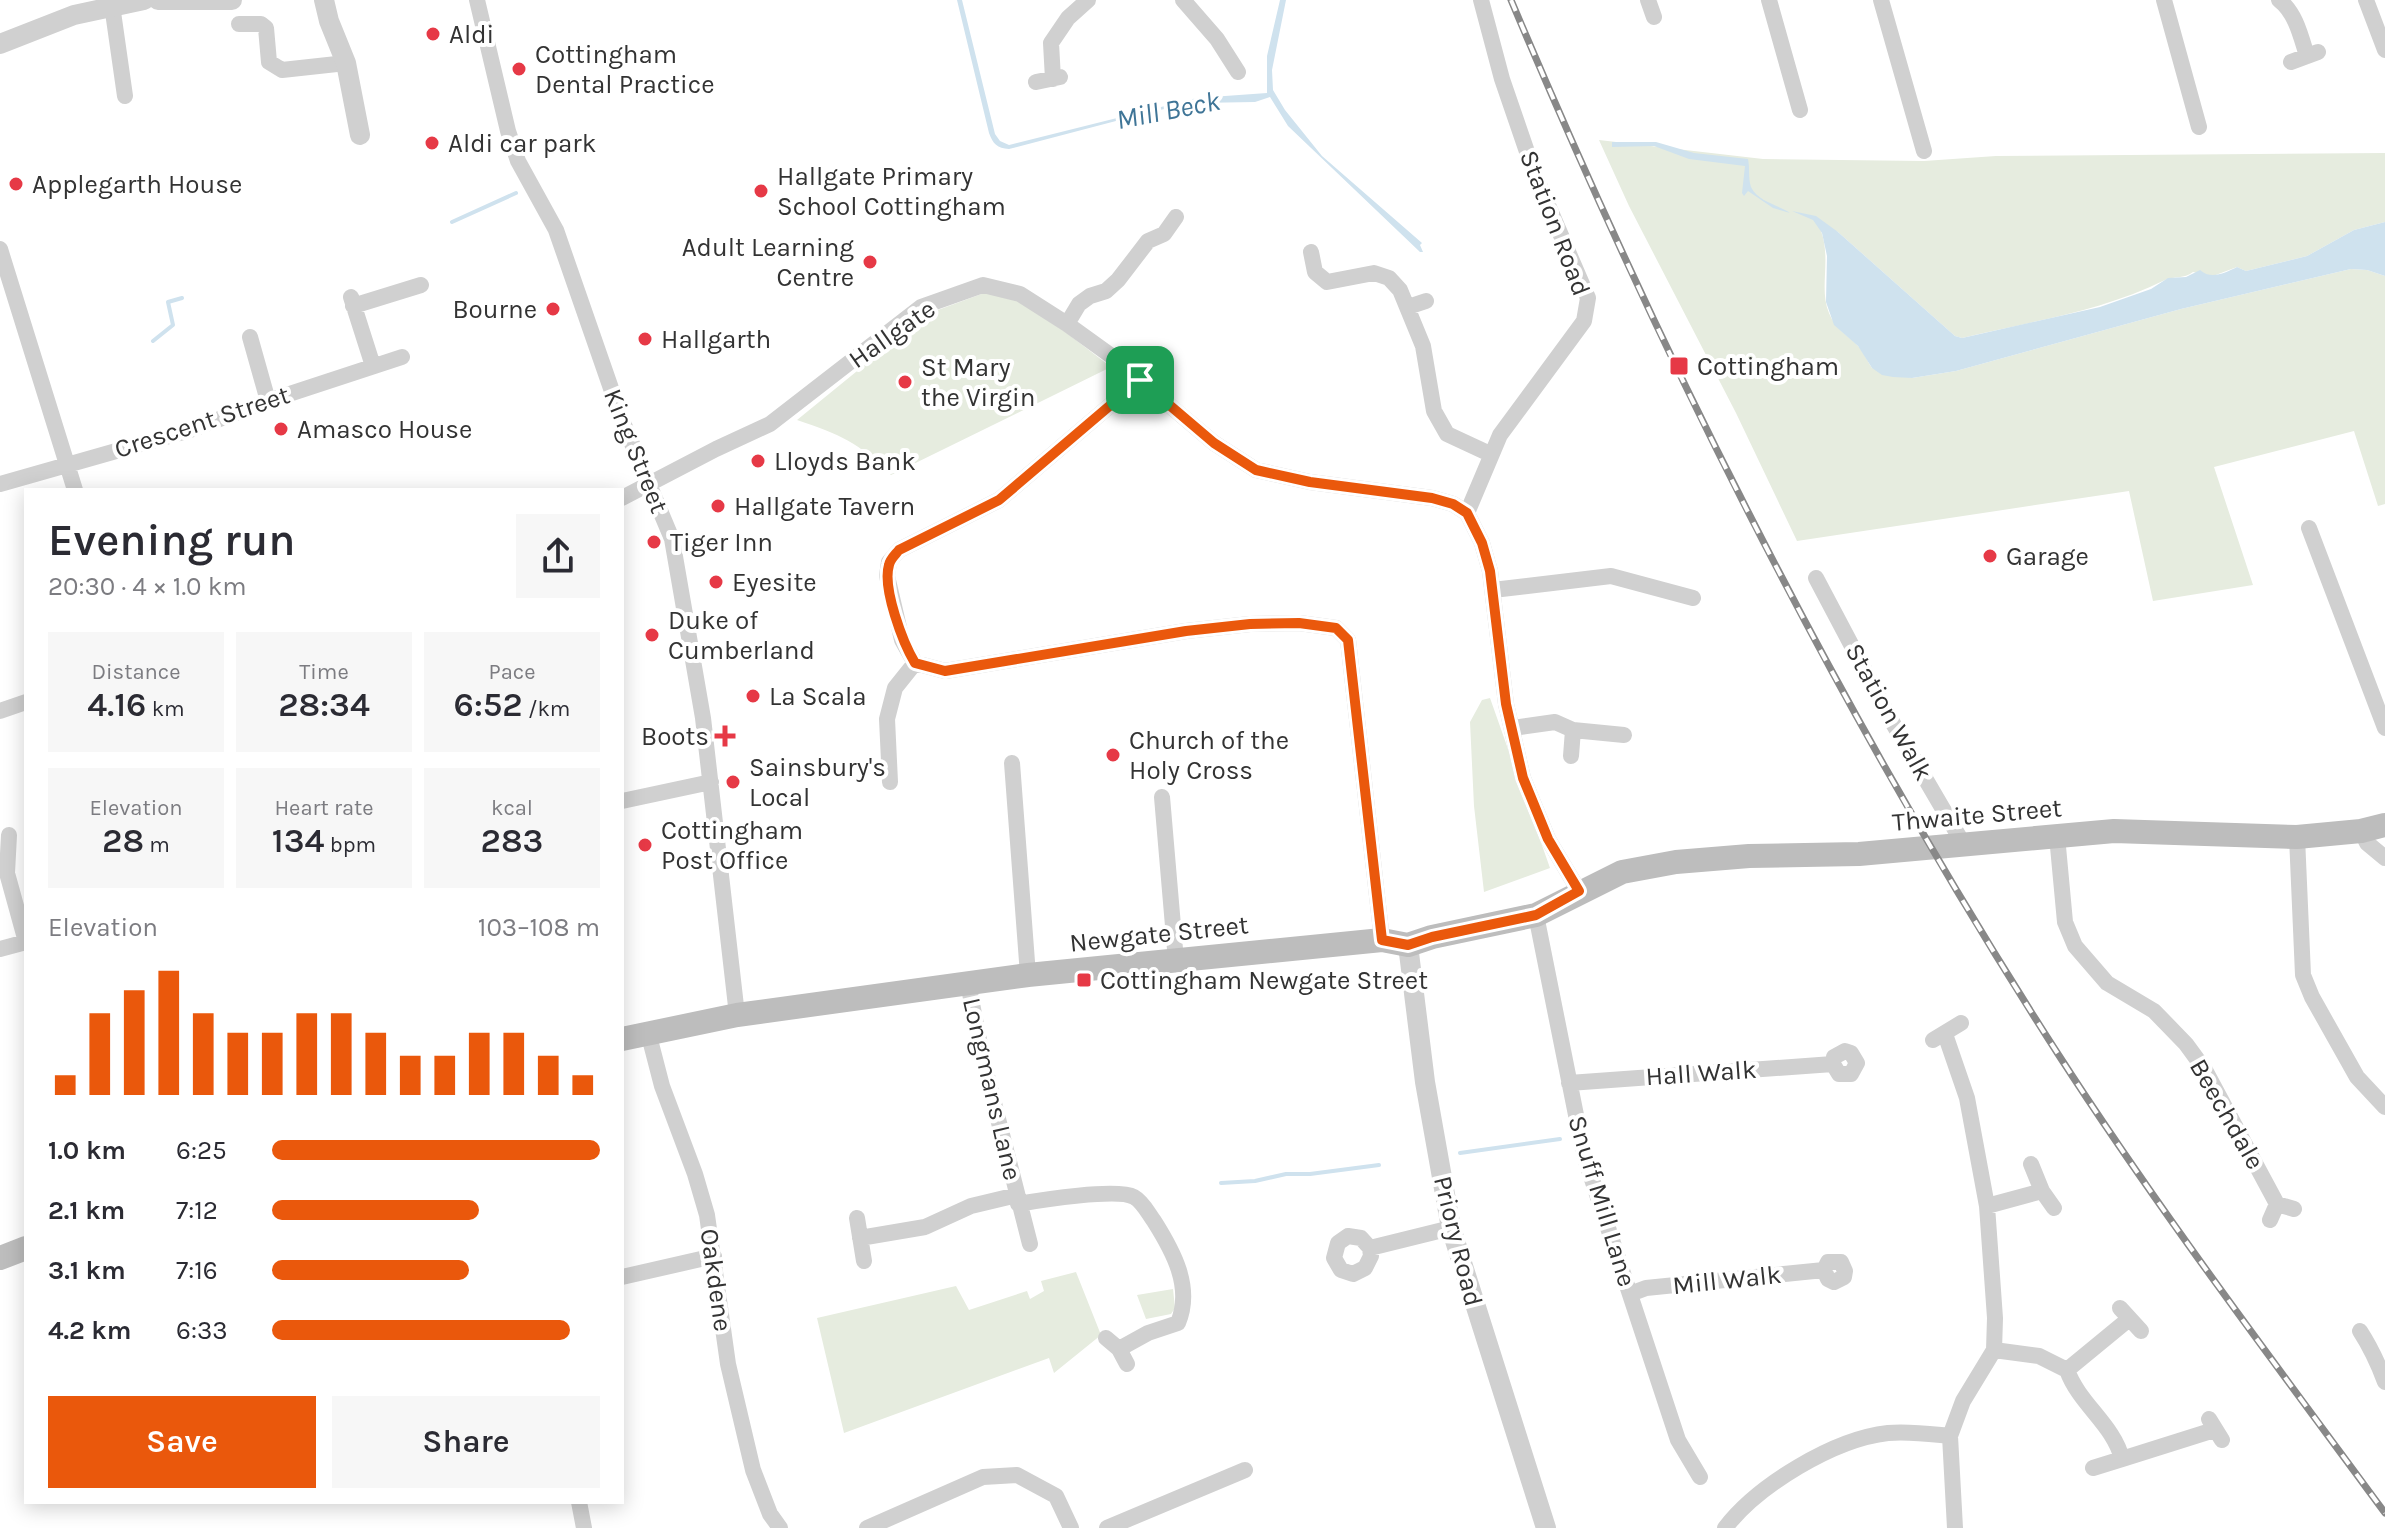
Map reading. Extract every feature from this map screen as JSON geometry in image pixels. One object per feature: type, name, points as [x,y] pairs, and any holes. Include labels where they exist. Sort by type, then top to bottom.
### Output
[{"type":"main road","name":"Thwaite Street","points":[[1579,891],[1622,872],[1676,862],[1749,856],[1859,854],[2114,831],[2297,837],[2373,828]]},
{"type":"main road","name":"Newgate Street","points":[[624,1038],[737,1015],[1028,975],[1382,940],[1408,945],[1536,915],[1579,891]]},
{"type":"main road","points":[[0,1258],[24,1249]]},
{"type":"street","points":[[0,44],[74,15],[144,0]]},
{"type":"street","points":[[158,0],[232,0]]},
{"type":"street","points":[[324,0],[346,63],[360,135]]},
{"type":"street","name":"King Street","points":[[477,0],[518,161],[556,230],[622,420],[672,539],[703,718],[737,1015]]},
{"type":"street","points":[[1050,79],[1051,43],[1068,18],[1088,0]]},
{"type":"street","points":[[1183,0],[1217,39],[1238,74]]},
{"type":"street","name":"Station Road","points":[[1467,513],[1490,454],[1507,425],[1584,321],[1588,298],[1535,175],[1502,79],[1481,0]]},
{"type":"street","points":[[1648,0],[1654,17]]},
{"type":"street","points":[[1769,0],[1802,99]]},
{"type":"street","points":[[1881,0],[1924,151]]},
{"type":"street","points":[[2164,0],[2198,127]]},
{"type":"street","points":[[2279,0],[2285,4],[2297,26],[2305,57]]},
{"type":"street","points":[[2366,0],[2385,50]]},
{"type":"street","points":[[112,5],[125,96]]},
{"type":"street","points":[[239,24],[261,24],[266,28],[269,62],[282,70],[346,63]]},
{"type":"street","points":[[1067,324],[1079,304],[1090,296],[1106,291],[1148,241],[1164,234],[1176,217]]},
{"type":"street","points":[[1164,234],[1178,246]]},
{"type":"street","points":[[0,249],[74,488]]},
{"type":"street","points":[[1311,252],[1315,272],[1327,282],[1374,273],[1389,278],[1400,290],[1423,346],[1434,411],[1447,434],[1490,454]]},
{"type":"street","points":[[373,366],[352,301],[421,285]]},
{"type":"street","name":"Hallgate","points":[[624,497],[770,424],[921,307],[983,285],[1020,294],[1067,324],[1140,380],[1214,443],[1256,470],[1322,484],[1432,498],[1453,504],[1467,513]]},
{"type":"street","points":[[1408,307],[1426,301]]},
{"type":"street","points":[[250,337],[268,401]]},
{"type":"street","name":"Crescent Street","points":[[0,484],[190,430],[402,357]]},
{"type":"street","points":[[1140,380],[999,500],[899,550],[889,562],[887,576],[902,640],[915,663],[945,671],[1250,624],[1299,623],[1336,628],[1348,640],[1382,940]]},
{"type":"street","points":[[1467,513],[1482,543],[1493,590],[1493,612],[1506,704],[1523,778],[1548,839],[1579,891]]},
{"type":"street","points":[[2309,528],[2385,728]]},
{"type":"street","points":[[1493,590],[1611,576],[1693,598]]},
{"type":"street","name":"Station Walk","points":[[1816,578],[1891,720],[1964,845]]},
{"type":"street","points":[[884,774],[887,719],[895,688],[915,663]]},
{"type":"street","points":[[0,711],[24,703]]},
{"type":"street","points":[[1513,728],[1555,722],[1573,730],[1624,735]]},
{"type":"street","points":[[1571,756],[1573,730]]},
{"type":"street","points":[[1012,763],[1028,975]]},
{"type":"street","points":[[624,801],[711,782]]},
{"type":"street","points":[[1162,797],[1176,961]]},
{"type":"street","points":[[2373,828],[2367,843],[2385,858]]},
{"type":"street","points":[[9,835],[7,873],[24,935]]},
{"type":"street","name":"Beechdale","points":[[2057,836],[2065,922],[2075,946],[2107,983],[2154,1011],[2186,1044],[2205,1070],[2277,1204]]},
{"type":"street","points":[[2297,837],[2303,975],[2357,1077],[2385,1107]]},
{"type":"street","name":"Snuff Mill Lane","points":[[1536,915],[1584,1155],[1678,1440],[1700,1477]]},
{"type":"street","points":[[0,949],[24,943]]},
{"type":"street","name":"Priory Road","points":[[1408,945],[1425,1082],[1451,1228],[1546,1528]]},
{"type":"street","name":"Longmans Lane","points":[[968,983],[983,1060],[1030,1244]]},
{"type":"street","points":[[1955,1528],[1950,1436],[1963,1401],[1994,1350],[1995,1318],[1987,1206],[1967,1098],[1939,1037],[1961,1023]]},
{"type":"street","name":"Oakdene","points":[[648,1032],[662,1086],[707,1215],[728,1364],[753,1470],[770,1514],[780,1528]]},
{"type":"street","name":"Hall Walk","points":[[1569,1083],[1833,1064]]},
{"type":"street","points":[[2031,1164],[2042,1191],[2054,1208]]},
{"type":"street","points":[[1987,1206],[2042,1191]]},
{"type":"street","name":"Longmans Lane","points":[[860,1238],[925,1227],[971,1206],[1091,1194],[1133,1196],[1144,1205],[1175,1257],[1184,1308],[1178,1323],[1148,1333],[1123,1356],[1106,1338]]},
{"type":"street","points":[[2270,1220],[2277,1204],[2294,1209]]},
{"type":"street","points":[[857,1218],[864,1261]]},
{"type":"street","points":[[1370,1248],[1451,1228]]},
{"type":"street","points":[[624,1277],[714,1256]]},
{"type":"street","name":"Mill Walk","points":[[1630,1294],[1646,1288],[1824,1270]]},
{"type":"street","points":[[2067,1370],[2130,1320]]},
{"type":"street","points":[[2360,1331],[2382,1356],[2378,1368],[2385,1382]]},
{"type":"street","points":[[1994,1350],[2039,1356],[2067,1370],[2073,1387],[2119,1444],[2122,1459]]},
{"type":"street","points":[[2093,1468],[2215,1430]]},
{"type":"street","points":[[1725,1528],[1739,1511],[1778,1478],[1850,1442],[1886,1433],[1950,1436]]},
{"type":"street","points":[[1107,1528],[1245,1470]]},
{"type":"street","points":[[867,1528],[983,1477],[1017,1475],[1056,1496],[1071,1528]]},
{"type":"street","points":[[579,1504],[584,1528]]},
{"type":"shaded area","points":[[1599,140],[1763,159],[1924,161],[1996,156],[2385,153],[2385,222],[2354,230],[2307,256],[2246,271],[2237,267],[2213,276],[2193,272],[2091,308],[1962,338],[1955,336],[1838,232],[1819,226],[1825,249],[1826,303],[1832,319],[1860,348],[1872,368],[1912,378],[1956,371],[2181,309],[2351,269],[2385,276],[2385,504],[2378,506],[2354,431],[2214,467],[2253,585],[2153,601],[2129,491],[1797,541]]},
{"type":"shaded area","points":[[987,292],[1018,301],[1111,367],[891,475],[848,441],[797,420],[927,314]]},
{"type":"shaded area","points":[[1490,698],[1550,868],[1484,892],[1474,806],[1470,722],[1482,700]]},
{"type":"shaded area","points":[[1076,1272],[1101,1335],[1054,1373],[1049,1358],[844,1433],[817,1318],[956,1286],[969,1310],[1027,1291],[1030,1299],[1044,1291],[1041,1281]]},
{"type":"shaded area","points":[[1173,1289],[1175,1308],[1171,1314],[1146,1319],[1137,1295]]},
{"type":"water","points":[[957,0],[962,0],[995,134],[1000,141],[1009,145],[1197,98],[1267,93],[1267,56],[1280,0],[1286,0],[1272,70],[1273,90],[1322,156],[1422,243],[1423,252],[1288,126],[1270,97],[1255,102],[1197,103],[1154,111],[1009,149],[998,146],[989,133]]},
{"type":"water","points":[[1612,142],[1656,142],[1694,153],[1748,159],[1750,184],[1754,192],[1790,213],[1773,208],[1748,191],[1744,196],[1745,166],[1689,159],[1654,146],[1612,147]]},
{"type":"water","points":[[1792,211],[1816,216],[1838,232],[1955,336],[1962,338],[2100,307],[2151,289],[2168,278],[2186,277],[2200,270],[2213,275],[2237,267],[2246,271],[2307,256],[2354,230],[2385,222],[2385,276],[2351,269],[2181,309],[1956,371],[1912,378],[1893,377],[1882,375],[1872,368],[1858,346],[1834,325],[1826,302],[1827,256],[1822,233],[1813,220]]},
{"type":"waterway","points":[[452,222],[516,193]]},
{"type":"waterway","points":[[153,341],[173,325],[168,302],[182,298]]},
{"type":"waterway","points":[[1460,1153],[1560,1139]]},
{"type":"waterway","points":[[1221,1183],[1379,1165]]},
{"type":"railway","points":[[1511,0],[1631,272],[1695,406],[1831,670],[1903,800],[1979,928],[2097,1113],[2218,1286],[2385,1513]]},
{"type":"place","name":"Aldi","points":[[433,34]]},
{"type":"place","name":"Cottingham Dental Practice","points":[[519,69]]},
{"type":"place","name":"Aldi car park","points":[[432,143]]},
{"type":"place","name":"Applegarth House","points":[[16,184]]},
{"type":"place","name":"Hallgate Primary School Cottingham","points":[[761,191]]},
{"type":"place","name":"Adult Learning Centre","points":[[870,262]]},
{"type":"place","name":"Bourne","points":[[553,309]]},
{"type":"place","name":"Hallgarth","points":[[645,339]]},
{"type":"place","name":"Cottingham","points":[[1679,366]]},
{"type":"place","name":"St Mary the Virgin","points":[[905,382]]},
{"type":"place","name":"Amasco House","points":[[281,429]]},
{"type":"place","name":"Lloyds Bank","points":[[758,461]]},
{"type":"place","name":"Hallgate Tavern","points":[[718,506]]},
{"type":"place","name":"Tiger Inn","points":[[654,542]]},
{"type":"place","name":"Garage","points":[[1990,556]]},
{"type":"place","name":"Eyesite","points":[[716,582]]},
{"type":"place","name":"Duke of Cumberland","points":[[652,635]]},
{"type":"place","name":"La Scala","points":[[753,696]]},
{"type":"place","name":"Boots","points":[[725,736]]},
{"type":"place","name":"Church of the Holy Cross","points":[[1113,755]]},
{"type":"place","name":"Sainsbury's Local","points":[[733,782]]},
{"type":"place","name":"Cottingham Post Office","points":[[645,845]]},
{"type":"place","name":"Cottingham Newgate Street","points":[[1084,980]]},
{"type":"route","points":[[1140,380],[1214,443],[1256,470],[1310,482],[1432,498],[1453,504],[1467,513],[1482,543],[1490,571],[1506,704],[1523,778],[1548,839],[1579,891],[1536,915],[1408,945],[1382,940],[1348,640],[1336,628],[1299,623],[1250,624],[1186,631],[945,671],[915,663],[902,640],[887,576],[889,562],[899,550],[999,500],[1140,380]]},
{"type":"water label","name":"Mill Beck","points":[[1168,110]]}]
